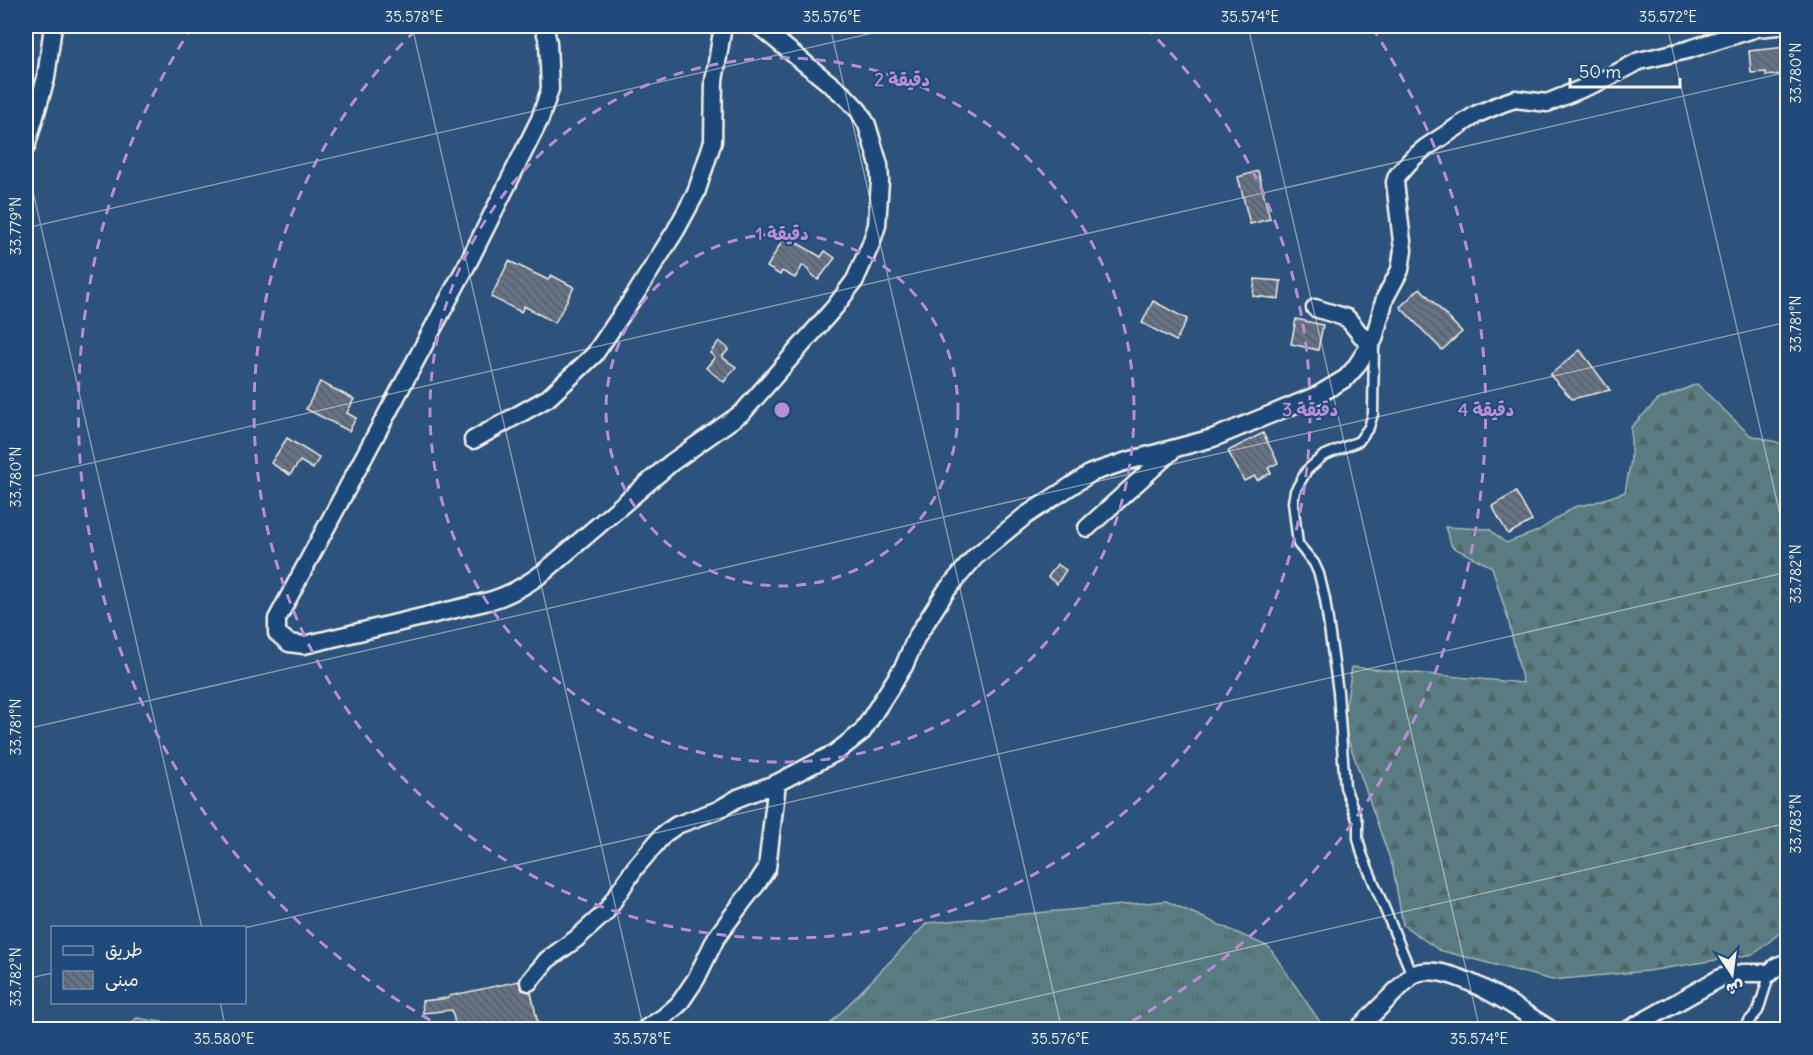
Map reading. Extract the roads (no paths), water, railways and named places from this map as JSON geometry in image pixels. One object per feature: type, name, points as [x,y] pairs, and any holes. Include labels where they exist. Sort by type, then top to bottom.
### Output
[{"type":"street","points":[[26,147],[46,78],[53,26]]},
{"type":"street","points":[[544,26],[548,42],[550,89],[540,119],[469,261],[278,619],[277,633],[289,643],[304,645],[499,598],[522,588],[544,572],[670,463],[699,445],[743,412],[835,308],[855,280],[877,225],[880,194],[879,165],[867,125],[859,111],[846,97],[759,26]]},
{"type":"street","points":[[473,440],[548,398],[594,355],[635,296],[676,230],[696,193],[713,141],[714,81],[723,26]]},
{"type":"street","points":[[529,982],[547,960],[605,913],[635,868],[664,834],[677,825],[718,810],[738,798],[777,783],[835,753],[862,732],[904,666],[930,614],[967,564],[1025,516],[1091,473],[1213,438],[1328,390],[1346,378],[1372,343],[1385,298],[1400,270],[1404,250],[1395,182],[1397,176],[1425,148],[1477,114],[1503,103],[1515,99],[1547,103],[1639,62],[1687,50],[1756,28],[1778,26]]},
{"type":"street","points":[[1315,308],[1347,318],[1372,343]]},
{"type":"street","points":[[1087,528],[1175,448]]},
{"type":"street","points":[[644,1029],[680,1004],[696,979],[716,938],[767,868],[777,783]]},
{"type":"street","points":[[1628,1029],[1722,977],[1742,973],[1770,973],[1777,966],[1788,962]]},
{"type":"street","points":[[1357,1029],[1412,975],[1419,971],[1436,972],[1460,979],[1551,1029]]},
{"type":"lane","points":[[1372,343],[1373,414],[1369,428],[1359,441],[1323,456],[1307,470],[1295,491],[1294,520],[1298,544],[1314,563],[1325,599],[1338,692],[1345,787],[1358,822],[1358,838],[1362,854],[1412,975]]},
{"type":"lane","points":[[1741,1029],[1758,1011],[1770,973]]}]
